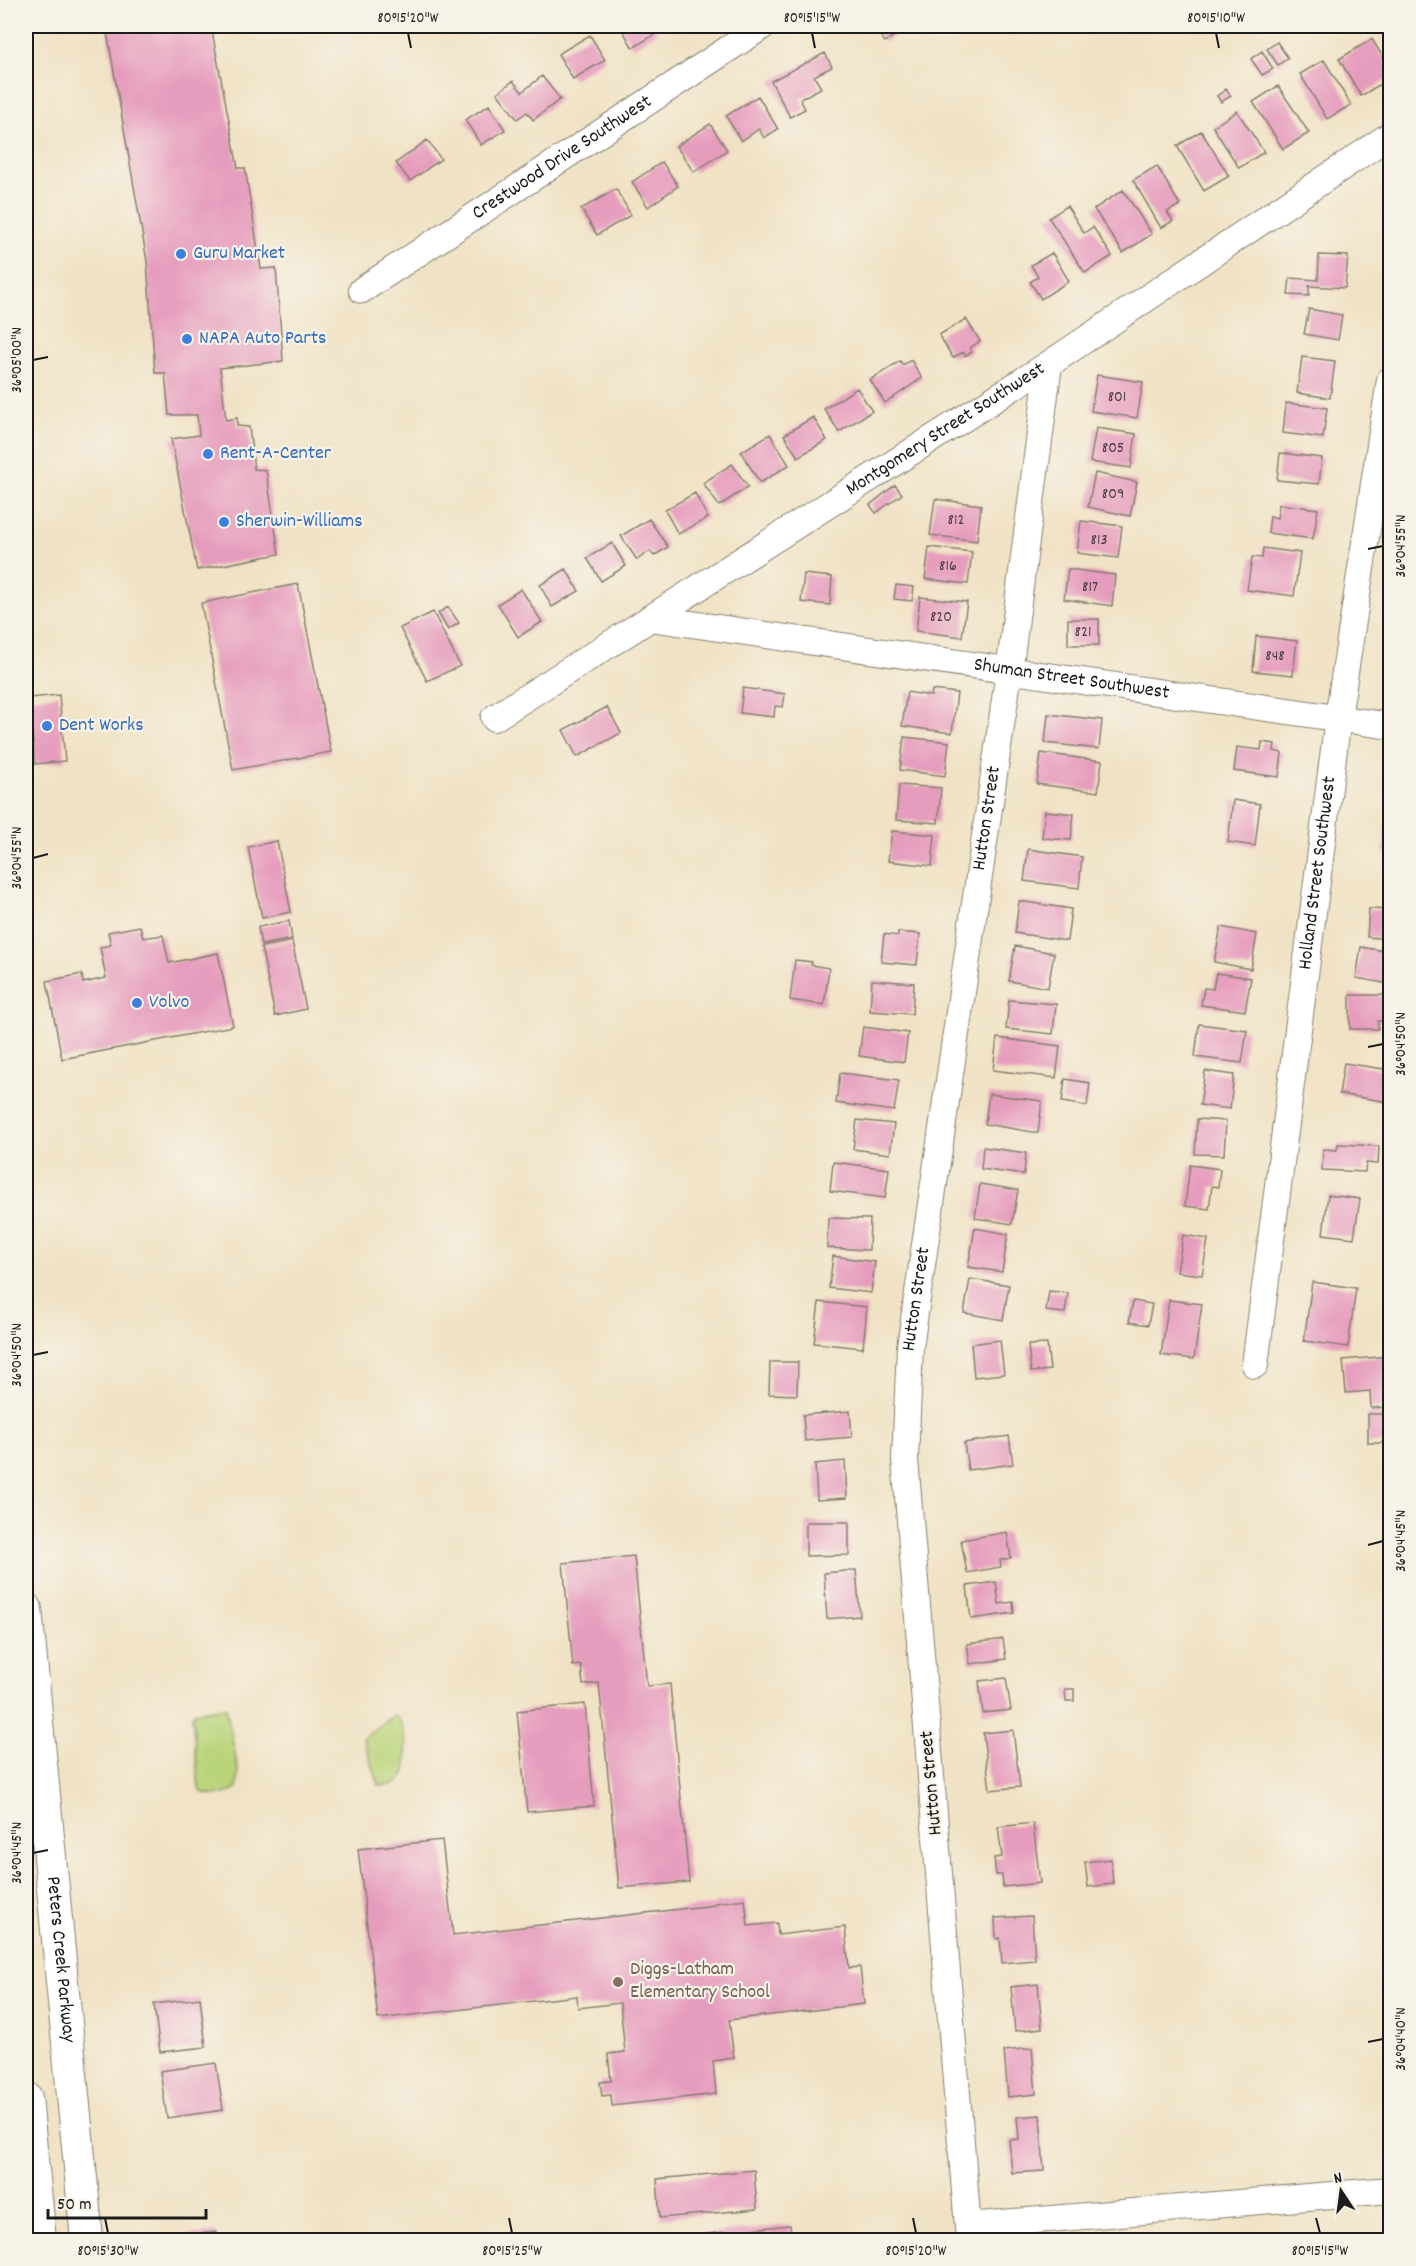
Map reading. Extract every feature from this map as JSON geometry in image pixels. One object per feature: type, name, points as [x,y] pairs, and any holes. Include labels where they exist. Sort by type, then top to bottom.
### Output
[{"type":"main road","name":"Peters Creek Parkway","points":[[26,1609],[87,2241]]},
{"type":"main road","points":[[26,2098],[40,2241]]},
{"type":"main road","points":[[34,2182],[80,2174]]},
{"type":"street","name":"Crestwood Drive Southwest","points":[[362,290],[763,26]]},
{"type":"street","name":"Montgomery Street Southwest","points":[[494,718],[1049,364],[1390,135]]},
{"type":"street","name":"Hutton Street","points":[[968,2233],[905,1459],[910,1347],[1009,672],[1049,364]]},
{"type":"street","name":"Holland Street Southwest","points":[[1255,1365],[1338,718],[1390,380]]},
{"type":"street","name":"Shuman Street Southwest","points":[[650,618],[1390,726]]},
{"type":"street","points":[[968,2233],[1390,2190]]},
{"type":"green space","points":[[226,1707],[238,1770],[237,1787],[224,1794],[209,1794],[200,1791],[199,1787],[192,1715],[195,1712]]},
{"type":"green space","points":[[394,1715],[399,1720],[404,1733],[406,1771],[395,1783],[379,1785],[363,1738]]},
{"type":"building","points":[[106,26],[211,26],[238,168],[245,168],[261,269],[276,268],[283,361],[220,368],[226,420],[237,418],[237,426],[249,427],[254,469],[266,470],[279,554],[197,570],[171,439],[199,435],[197,415],[169,415],[165,373],[155,373],[147,261]]},
{"type":"building","points":[[620,26],[653,26],[657,33],[633,48]]},
{"type":"building","points":[[873,26],[909,26],[885,42]]},
{"type":"building","points":[[590,35],[605,60],[573,79],[558,54]]},
{"type":"building","points":[[1372,39],[1390,69],[1390,78],[1361,96],[1339,59]]},
{"type":"building","points":[[1277,42],[1288,58],[1278,65],[1267,49]]},
{"type":"building","points":[[1262,51],[1273,69],[1262,75],[1251,59]]},
{"type":"building","points":[[825,53],[832,67],[814,76],[821,88],[800,99],[805,109],[790,117],[771,81]]},
{"type":"building","points":[[1324,60],[1351,105],[1327,119],[1300,74]]},
{"type":"building","points":[[542,76],[560,99],[533,120],[527,112],[517,119],[497,93],[513,81],[522,92]]},
{"type":"building","points":[[1278,86],[1309,133],[1283,149],[1253,102]]},
{"type":"building","points":[[1226,89],[1231,96],[1221,102],[1217,96]]},
{"type":"building","points":[[758,96],[778,129],[764,138],[759,129],[741,141],[726,116]]},
{"type":"building","points":[[489,105],[505,130],[481,145],[465,120]]},
{"type":"building","points":[[1237,111],[1264,152],[1239,168],[1213,127]]},
{"type":"building","points":[[710,124],[727,150],[694,172],[676,146]]},
{"type":"building","points":[[1201,131],[1229,176],[1204,191],[1177,146]]},
{"type":"building","points":[[427,140],[441,159],[410,181],[396,163]]},
{"type":"building","points":[[662,162],[678,186],[648,207],[632,182]]},
{"type":"building","points":[[1157,166],[1180,205],[1167,212],[1173,221],[1161,228],[1133,180]]},
{"type":"building","points":[[616,189],[631,215],[597,235],[581,209]]},
{"type":"building","points":[[1123,190],[1152,234],[1123,253],[1094,209]]},
{"type":"building","points":[[1067,206],[1084,233],[1093,227],[1112,256],[1085,273],[1049,218]]},
{"type":"building","points":[[1052,253],[1069,281],[1041,299],[1030,282],[1038,277],[1031,265]]},
{"type":"building","points":[[1319,255],[1348,256],[1345,288],[1309,286],[1309,296],[1288,295],[1290,278],[1318,280]]},
{"type":"building","points":[[1309,309],[1342,315],[1338,340],[1304,334]]},
{"type":"building","points":[[966,319],[980,341],[970,348],[972,352],[965,356],[963,352],[953,358],[939,335]]},
{"type":"building","points":[[1302,357],[1335,361],[1330,398],[1297,393]]},
{"type":"building","points":[[911,360],[922,378],[885,403],[870,380],[900,361],[903,365]]},
{"type":"building","points":[[1097,375],[1143,382],[1137,418],[1091,411]]},
{"type":"building","points":[[857,388],[872,411],[839,432],[824,409]]},
{"type":"building","points":[[1286,403],[1327,408],[1323,438],[1283,433]]},
{"type":"building","points":[[813,417],[827,440],[798,457],[784,435]]},
{"type":"building","points":[[1096,428],[1136,434],[1131,468],[1090,462]]},
{"type":"building","points":[[770,434],[789,465],[760,483],[741,452]]},
{"type":"building","points":[[1280,453],[1322,458],[1319,484],[1277,480]]},
{"type":"building","points":[[732,464],[748,487],[719,506],[703,483]]},
{"type":"building","points":[[1095,473],[1137,482],[1130,516],[1088,507]]},
{"type":"building","points":[[895,485],[902,494],[876,513],[870,505]]},
{"type":"building","points":[[695,493],[708,518],[678,534],[665,510]]},
{"type":"building","points":[[935,499],[981,505],[977,541],[930,535]]},
{"type":"building","points":[[1279,504],[1318,509],[1313,539],[1268,533],[1270,516],[1277,518]]},
{"type":"building","points":[[649,519],[668,547],[654,556],[650,551],[637,560],[621,536]]},
{"type":"building","points":[[1081,521],[1122,526],[1118,558],[1077,553]]},
{"type":"building","points":[[612,543],[626,566],[601,581],[587,558]]},
{"type":"building","points":[[929,547],[972,552],[968,584],[925,579]]},
{"type":"building","points":[[1263,548],[1300,553],[1294,596],[1247,590],[1252,557],[1262,558]]},
{"type":"building","points":[[566,569],[579,591],[552,607],[540,585]]},
{"type":"building","points":[[1068,569],[1115,575],[1112,606],[1064,599]]},
{"type":"building","points":[[804,574],[832,577],[830,605],[801,602]]},
{"type":"building","points":[[298,584],[331,752],[233,770],[201,603]]},
{"type":"building","points":[[896,585],[914,587],[912,601],[894,599]]},
{"type":"building","points":[[521,589],[542,622],[518,637],[498,604]]},
{"type":"building","points":[[920,597],[967,602],[962,637],[916,631]]},
{"type":"building","points":[[448,607],[459,623],[448,630],[438,613]]},
{"type":"building","points":[[433,612],[460,666],[427,681],[400,628]]},
{"type":"building","points":[[1068,619],[1099,619],[1099,645],[1068,645]]},
{"type":"building","points":[[1256,636],[1297,641],[1293,675],[1253,671]]},
{"type":"building","points":[[743,688],[785,694],[783,707],[775,706],[774,717],[740,713]]},
{"type":"building","points":[[932,690],[957,693],[952,733],[902,726],[907,692],[931,696]]},
{"type":"building","points":[[59,695],[65,761],[35,764],[29,698]]},
{"type":"building","points":[[607,707],[621,733],[577,757],[563,730]]},
{"type":"building","points":[[1048,714],[1102,720],[1099,749],[1045,743]]},
{"type":"building","points":[[904,737],[949,742],[945,776],[900,770]]},
{"type":"building","points":[[1262,742],[1275,744],[1274,751],[1282,753],[1279,777],[1234,771],[1237,747],[1261,750]]},
{"type":"building","points":[[1041,753],[1102,761],[1098,792],[1037,784]]},
{"type":"building","points":[[899,785],[941,788],[938,823],[896,820]]},
{"type":"building","points":[[1233,800],[1260,804],[1255,846],[1228,842]]},
{"type":"building","points":[[1389,809],[1390,882],[1385,881],[1389,852],[1383,852]]},
{"type":"building","points":[[1045,811],[1074,814],[1071,840],[1042,838]]},
{"type":"building","points":[[892,831],[935,835],[932,866],[888,861]]},
{"type":"building","points":[[277,841],[291,912],[262,918],[248,847]]},
{"type":"building","points":[[1028,849],[1082,857],[1079,888],[1024,881]]},
{"type":"building","points":[[1019,901],[1071,909],[1067,941],[1015,933]]},
{"type":"building","points":[[1369,909],[1390,910],[1390,939],[1367,937]]},
{"type":"building","points":[[289,921],[292,939],[261,945],[258,927]]},
{"type":"building","points":[[140,926],[143,938],[163,935],[169,963],[218,953],[233,1026],[62,1059],[47,981],[82,974],[83,983],[106,978],[100,947],[111,945],[108,932]]},
{"type":"building","points":[[1221,927],[1257,934],[1251,969],[1214,962]]},
{"type":"building","points":[[898,932],[920,934],[917,965],[881,962],[884,934],[898,936]]},
{"type":"building","points":[[292,941],[306,1009],[275,1016],[261,947]]},
{"type":"building","points":[[1015,946],[1054,953],[1048,988],[1009,981]]},
{"type":"building","points":[[1361,947],[1390,952],[1390,984],[1356,978]]},
{"type":"building","points":[[795,960],[812,962],[811,965],[829,968],[824,1005],[790,1000]]},
{"type":"building","points":[[1216,973],[1251,978],[1245,1011],[1201,1005],[1204,988],[1213,989]]},
{"type":"building","points":[[872,980],[914,983],[912,1014],[870,1011]]},
{"type":"building","points":[[1350,995],[1390,995],[1390,1021],[1378,1021],[1378,1029],[1350,1029]]},
{"type":"building","points":[[1009,1000],[1056,1004],[1053,1034],[1006,1029]]},
{"type":"building","points":[[1199,1024],[1247,1030],[1242,1063],[1195,1057]]},
{"type":"building","points":[[863,1027],[908,1033],[904,1062],[859,1056]]},
{"type":"building","points":[[997,1038],[1060,1046],[1056,1078],[993,1070]]},
{"type":"building","points":[[1344,1063],[1390,1070],[1389,1102],[1339,1094]]},
{"type":"building","points":[[1205,1071],[1234,1075],[1230,1109],[1200,1105]]},
{"type":"building","points":[[840,1073],[899,1080],[894,1111],[836,1103]]},
{"type":"building","points":[[1065,1079],[1090,1083],[1087,1106],[1062,1102]]},
{"type":"building","points":[[989,1094],[1042,1101],[1038,1133],[985,1124]]},
{"type":"building","points":[[1197,1119],[1226,1121],[1224,1155],[1195,1154]]},
{"type":"building","points":[[857,1120],[894,1124],[890,1154],[853,1149]]},
{"type":"building","points":[[1338,1144],[1379,1146],[1378,1164],[1366,1163],[1365,1172],[1322,1170],[1323,1149],[1337,1150]]},
{"type":"building","points":[[983,1147],[1026,1153],[1024,1175],[981,1169]]},
{"type":"building","points":[[833,1162],[889,1169],[885,1198],[830,1191]]},
{"type":"building","points":[[1190,1165],[1220,1169],[1218,1187],[1212,1186],[1209,1209],[1185,1206]]},
{"type":"building","points":[[980,1184],[1018,1190],[1012,1224],[975,1218]]},
{"type":"building","points":[[1328,1195],[1360,1199],[1354,1238],[1323,1234]]},
{"type":"building","points":[[828,1218],[870,1219],[869,1250],[827,1248]]},
{"type":"building","points":[[975,1228],[1008,1234],[1002,1272],[968,1267]]},
{"type":"building","points":[[1183,1235],[1208,1239],[1202,1275],[1177,1272]]},
{"type":"building","points":[[833,1256],[875,1262],[871,1293],[829,1288]]},
{"type":"building","points":[[970,1279],[1009,1285],[1003,1320],[964,1313]]},
{"type":"building","points":[[1312,1282],[1356,1288],[1348,1347],[1304,1341]]},
{"type":"building","points":[[1049,1291],[1068,1293],[1065,1313],[1046,1311]]},
{"type":"building","points":[[1169,1300],[1202,1304],[1194,1359],[1161,1355]]},
{"type":"building","points":[[1133,1301],[1152,1304],[1148,1325],[1129,1322]]},
{"type":"building","points":[[819,1302],[867,1307],[863,1348],[814,1343]]},
{"type":"building","points":[[1000,1340],[1004,1374],[974,1377],[971,1344]]},
{"type":"building","points":[[1047,1344],[1050,1370],[1031,1372],[1028,1345]]},
{"type":"building","points":[[1390,1356],[1390,1407],[1371,1408],[1370,1391],[1346,1393],[1343,1360]]},
{"type":"building","points":[[770,1362],[798,1362],[797,1395],[769,1394]]},
{"type":"building","points":[[850,1411],[852,1437],[805,1441],[803,1415]]},
{"type":"building","points":[[1368,1414],[1390,1414],[1390,1443],[1368,1443]]},
{"type":"building","points":[[1009,1436],[1013,1464],[968,1470],[964,1443]]},
{"type":"building","points":[[845,1461],[847,1498],[817,1500],[815,1464]]},
{"type":"building","points":[[806,1522],[849,1522],[849,1555],[806,1556]]},
{"type":"building","points":[[1007,1532],[1011,1558],[1000,1560],[1001,1567],[967,1573],[961,1540]]},
{"type":"building","points":[[634,1556],[647,1686],[670,1684],[689,1882],[619,1888],[599,1683],[583,1685],[581,1665],[573,1666],[563,1563]]},
{"type":"building","points":[[856,1570],[860,1616],[827,1619],[824,1573]]},
{"type":"building","points":[[996,1582],[999,1604],[1013,1602],[1014,1613],[971,1619],[967,1586]]},
{"type":"building","points":[[1003,1639],[1006,1659],[970,1664],[967,1644]]},
{"type":"building","points":[[1006,1678],[1011,1710],[983,1713],[979,1681]]},
{"type":"building","points":[[1065,1689],[1074,1689],[1074,1701],[1066,1701]]},
{"type":"building","points":[[585,1704],[594,1806],[527,1812],[517,1711]]},
{"type":"building","points":[[1013,1730],[1020,1787],[990,1790],[983,1733]]},
{"type":"building","points":[[1033,1823],[1040,1883],[1003,1887],[1002,1875],[996,1875],[994,1858],[1002,1857],[998,1827]]},
{"type":"building","name":"Diggs-Latham Elementary School","points":[[442,1840],[453,1935],[715,1905],[715,1903],[745,1899],[748,1926],[777,1923],[778,1935],[845,1927],[849,1968],[860,1967],[864,2004],[729,2020],[734,2058],[713,2061],[716,2094],[612,2106],[611,2095],[602,2096],[600,2082],[611,2081],[608,2054],[625,2052],[620,2003],[578,2008],[577,1996],[378,2019],[358,1849]]},
{"type":"building","points":[[1111,1859],[1113,1884],[1088,1887],[1085,1862]]},
{"type":"building","points":[[1032,1916],[1035,1960],[1002,1963],[1000,1938],[996,1939],[995,1918]]},
{"type":"building","points":[[1038,1984],[1042,2028],[1015,2031],[1011,1987]]},
{"type":"building","points":[[200,1998],[206,2047],[160,2052],[154,2004]]},
{"type":"building","points":[[1032,2048],[1036,2094],[1008,2097],[1004,2051]]},
{"type":"building","points":[[216,2063],[223,2110],[167,2118],[160,2071]]},
{"type":"building","points":[[1040,2115],[1044,2171],[1012,2173],[1009,2140],[1019,2139],[1017,2117]]},
{"type":"building","points":[[754,2170],[757,2209],[660,2218],[657,2179]]},
{"type":"building","points":[[790,2225],[792,2240],[662,2240],[662,2239]]},
{"type":"building","points":[[216,2232],[217,2240],[169,2240],[169,2237]]},
{"type":"place","name":"Guru Market","points":[[181,254]]},
{"type":"place","name":"NAPA Auto Parts","points":[[187,339]]},
{"type":"place","name":"Rent-A-Center","points":[[208,454]]},
{"type":"place","name":"Sherwin-Williams","points":[[224,522]]},
{"type":"place","name":"Dent Works","points":[[47,726]]},
{"type":"place","name":"Volvo","points":[[137,1003]]},
{"type":"place","name":"Diggs-Latham Elementary School","points":[[618,1982]]}]
